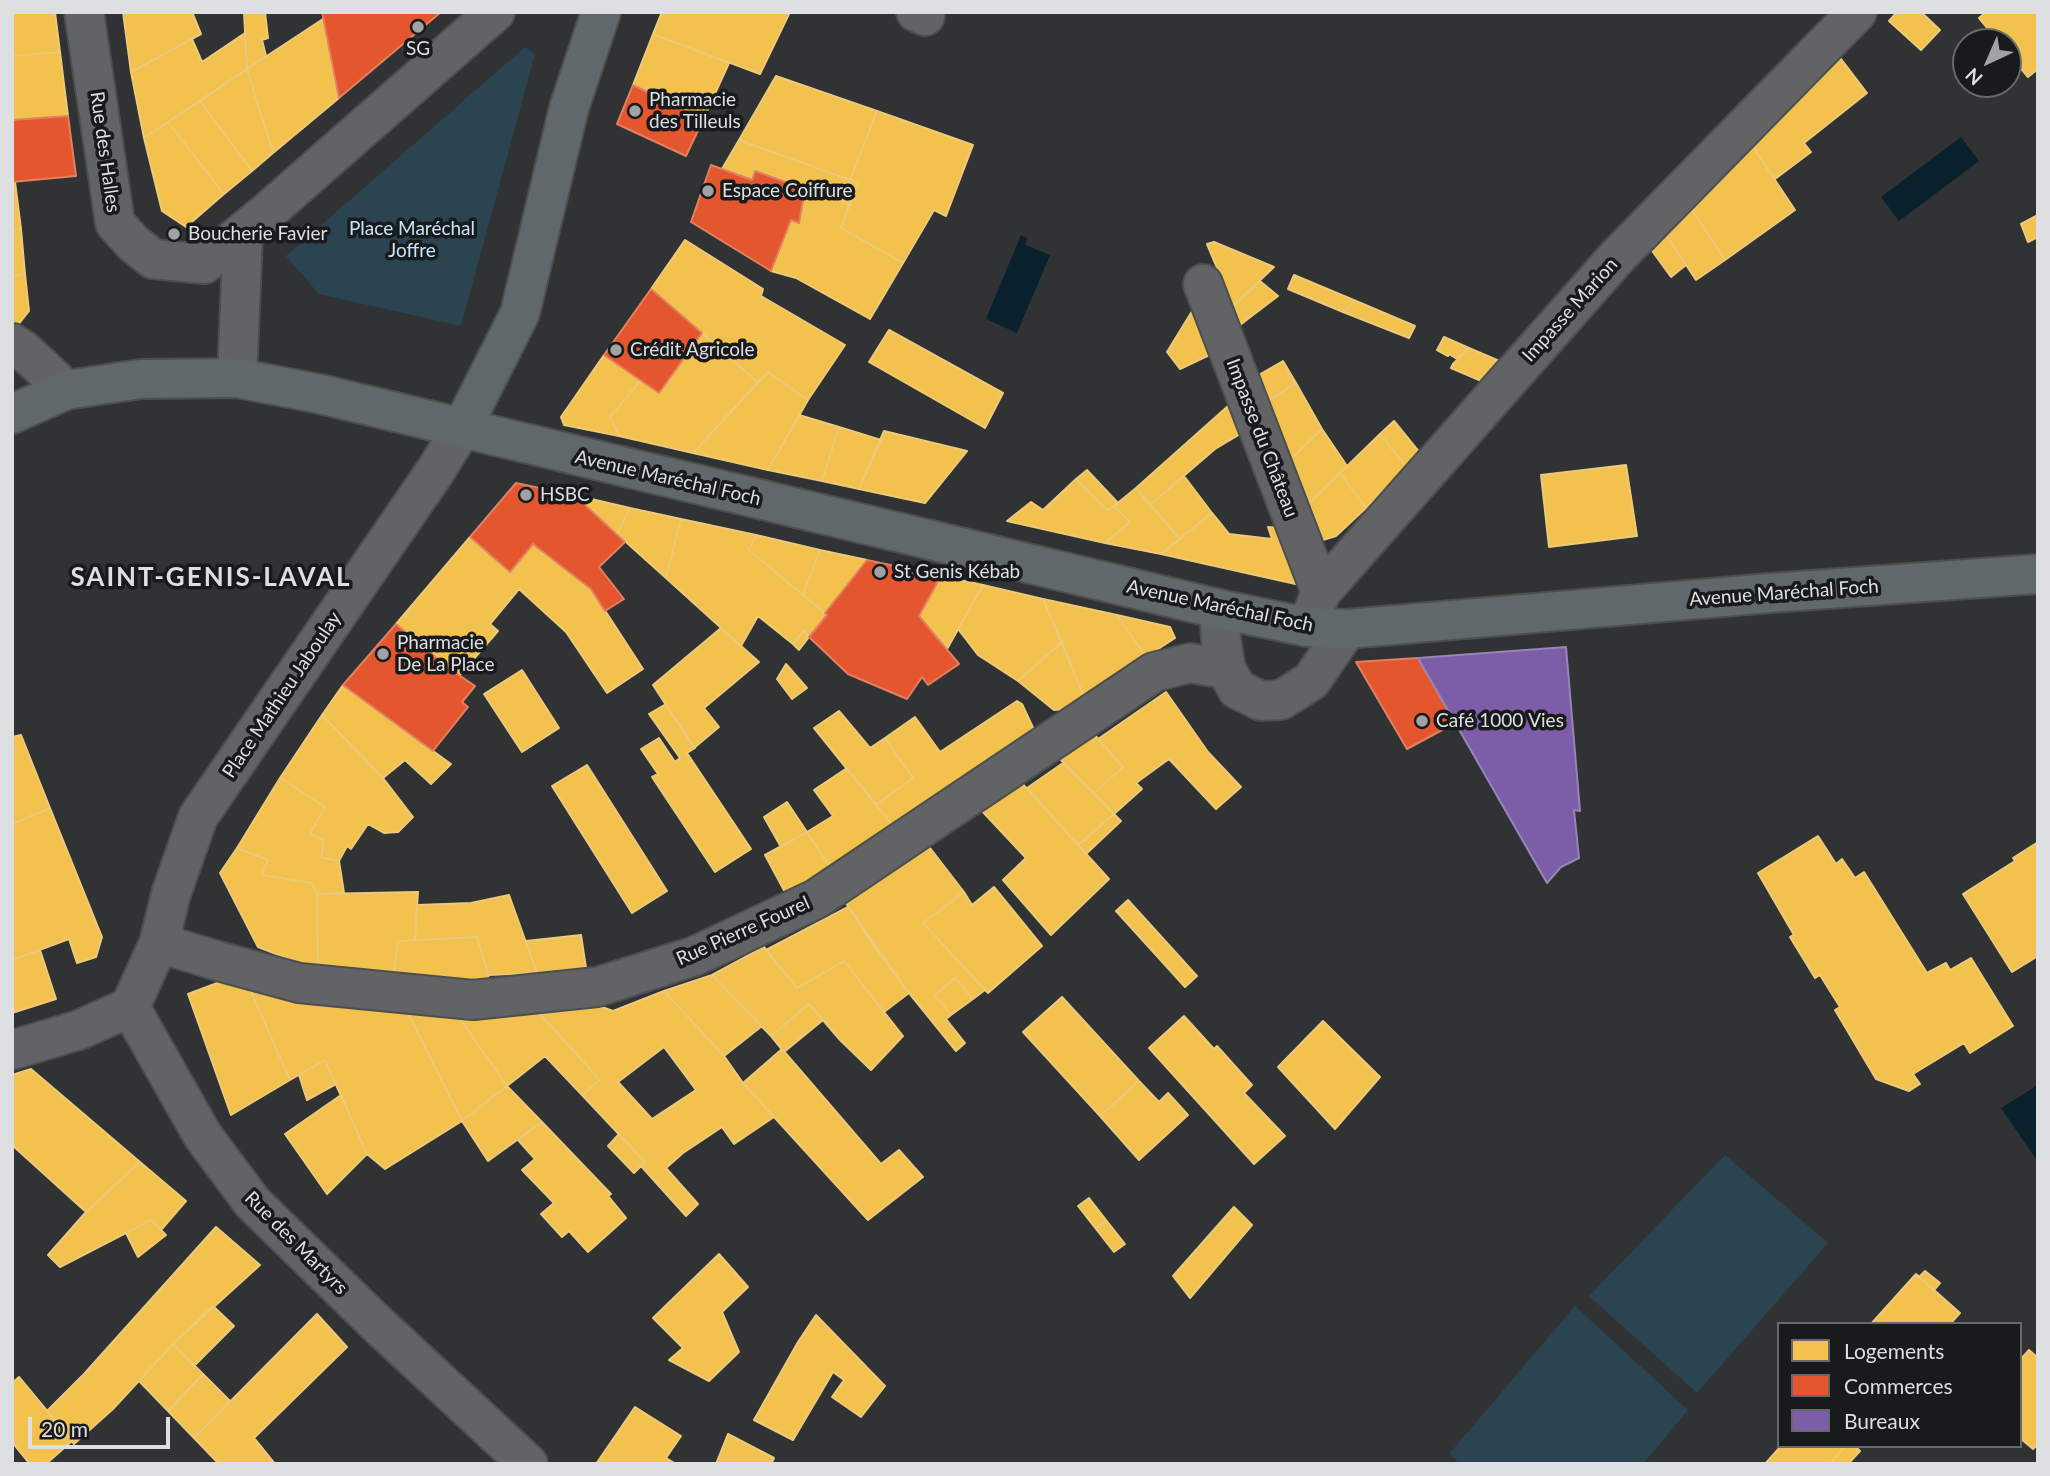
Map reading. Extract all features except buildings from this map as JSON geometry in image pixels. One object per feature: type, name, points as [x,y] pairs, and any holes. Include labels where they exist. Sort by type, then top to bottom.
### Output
[{"type":"main road","points":[[461,428],[520,313],[569,108],[601,12]]},
{"type":"main road","name":"Avenue Maréchal Foch","points":[[12,414],[66,390],[142,379],[237,378],[320,394],[1219,609],[1307,627],[1347,629],[1770,593],[2038,574]]},
{"type":"street","name":"Rue des Halles","points":[[84,12],[115,223],[133,243],[153,259],[204,264],[243,233]]},
{"type":"street","points":[[237,378],[243,233],[495,12]]},
{"type":"street","name":"Impasse Marion","points":[[1307,627],[1321,592],[1616,258],[1857,12]]},
{"type":"street","name":"Impasse du Château","points":[[1203,284],[1321,592]]},
{"type":"street","points":[[12,343],[66,390]]},
{"type":"street","name":"Place Mathieu Jaboulay","points":[[159,943],[171,894],[198,817],[436,470],[461,428]]},
{"type":"street","points":[[1219,609],[1226,669],[1237,689],[1261,701],[1281,700],[1311,681],[1347,629]]},
{"type":"street","name":"Rue Pierre Fourel","points":[[159,943],[299,983],[473,1000],[597,987],[695,956],[816,899],[1154,672],[1190,663],[1226,669]]},
{"type":"street","points":[[12,1050],[79,1030],[130,1007],[159,943]]},
{"type":"street","name":"Rue des Martyrs","points":[[130,1007],[203,1136],[253,1203],[372,1319],[528,1464]]},
{"type":"green space","name":"Place Maréchal Joffre","points":[[525,47],[535,54],[461,326],[319,294],[286,256]]},
{"type":"green space","points":[[1725,1155],[1828,1243],[1697,1393],[1589,1296]]},
{"type":"green space","points":[[1575,1306],[1688,1410],[1643,1464],[1460,1464],[1449,1454]]},
{"type":"shaded area","points":[[1961,137],[1979,161],[1899,221],[1881,197]]},
{"type":"shaded area","points":[[1021,235],[1027,238],[1025,245],[1050,255],[1017,333],[986,319]]},
{"type":"shaded area","points":[[2038,1085],[2038,1162],[2001,1108]]},
{"type":"place","name":"SG","points":[[418,27]]},
{"type":"place","name":"Pharmacie des Tilleuls","points":[[635,111]]},
{"type":"place","name":"Espace Coiffure","points":[[708,191]]},
{"type":"place","name":"Boucherie Favier","points":[[174,234]]},
{"type":"place","name":"Crédit Agricole","points":[[616,350]]},
{"type":"place","name":"HSBC","points":[[526,495]]},
{"type":"place","name":"St Genis Kébab","points":[[880,572]]},
{"type":"place","name":"Pharmacie De La Place","points":[[383,654]]},
{"type":"place","name":"Café 1000 Vies","points":[[1422,721]]},
{"type":"district","name":"SAINT-GENIS-LAVAL","points":[[211,578]]}]
